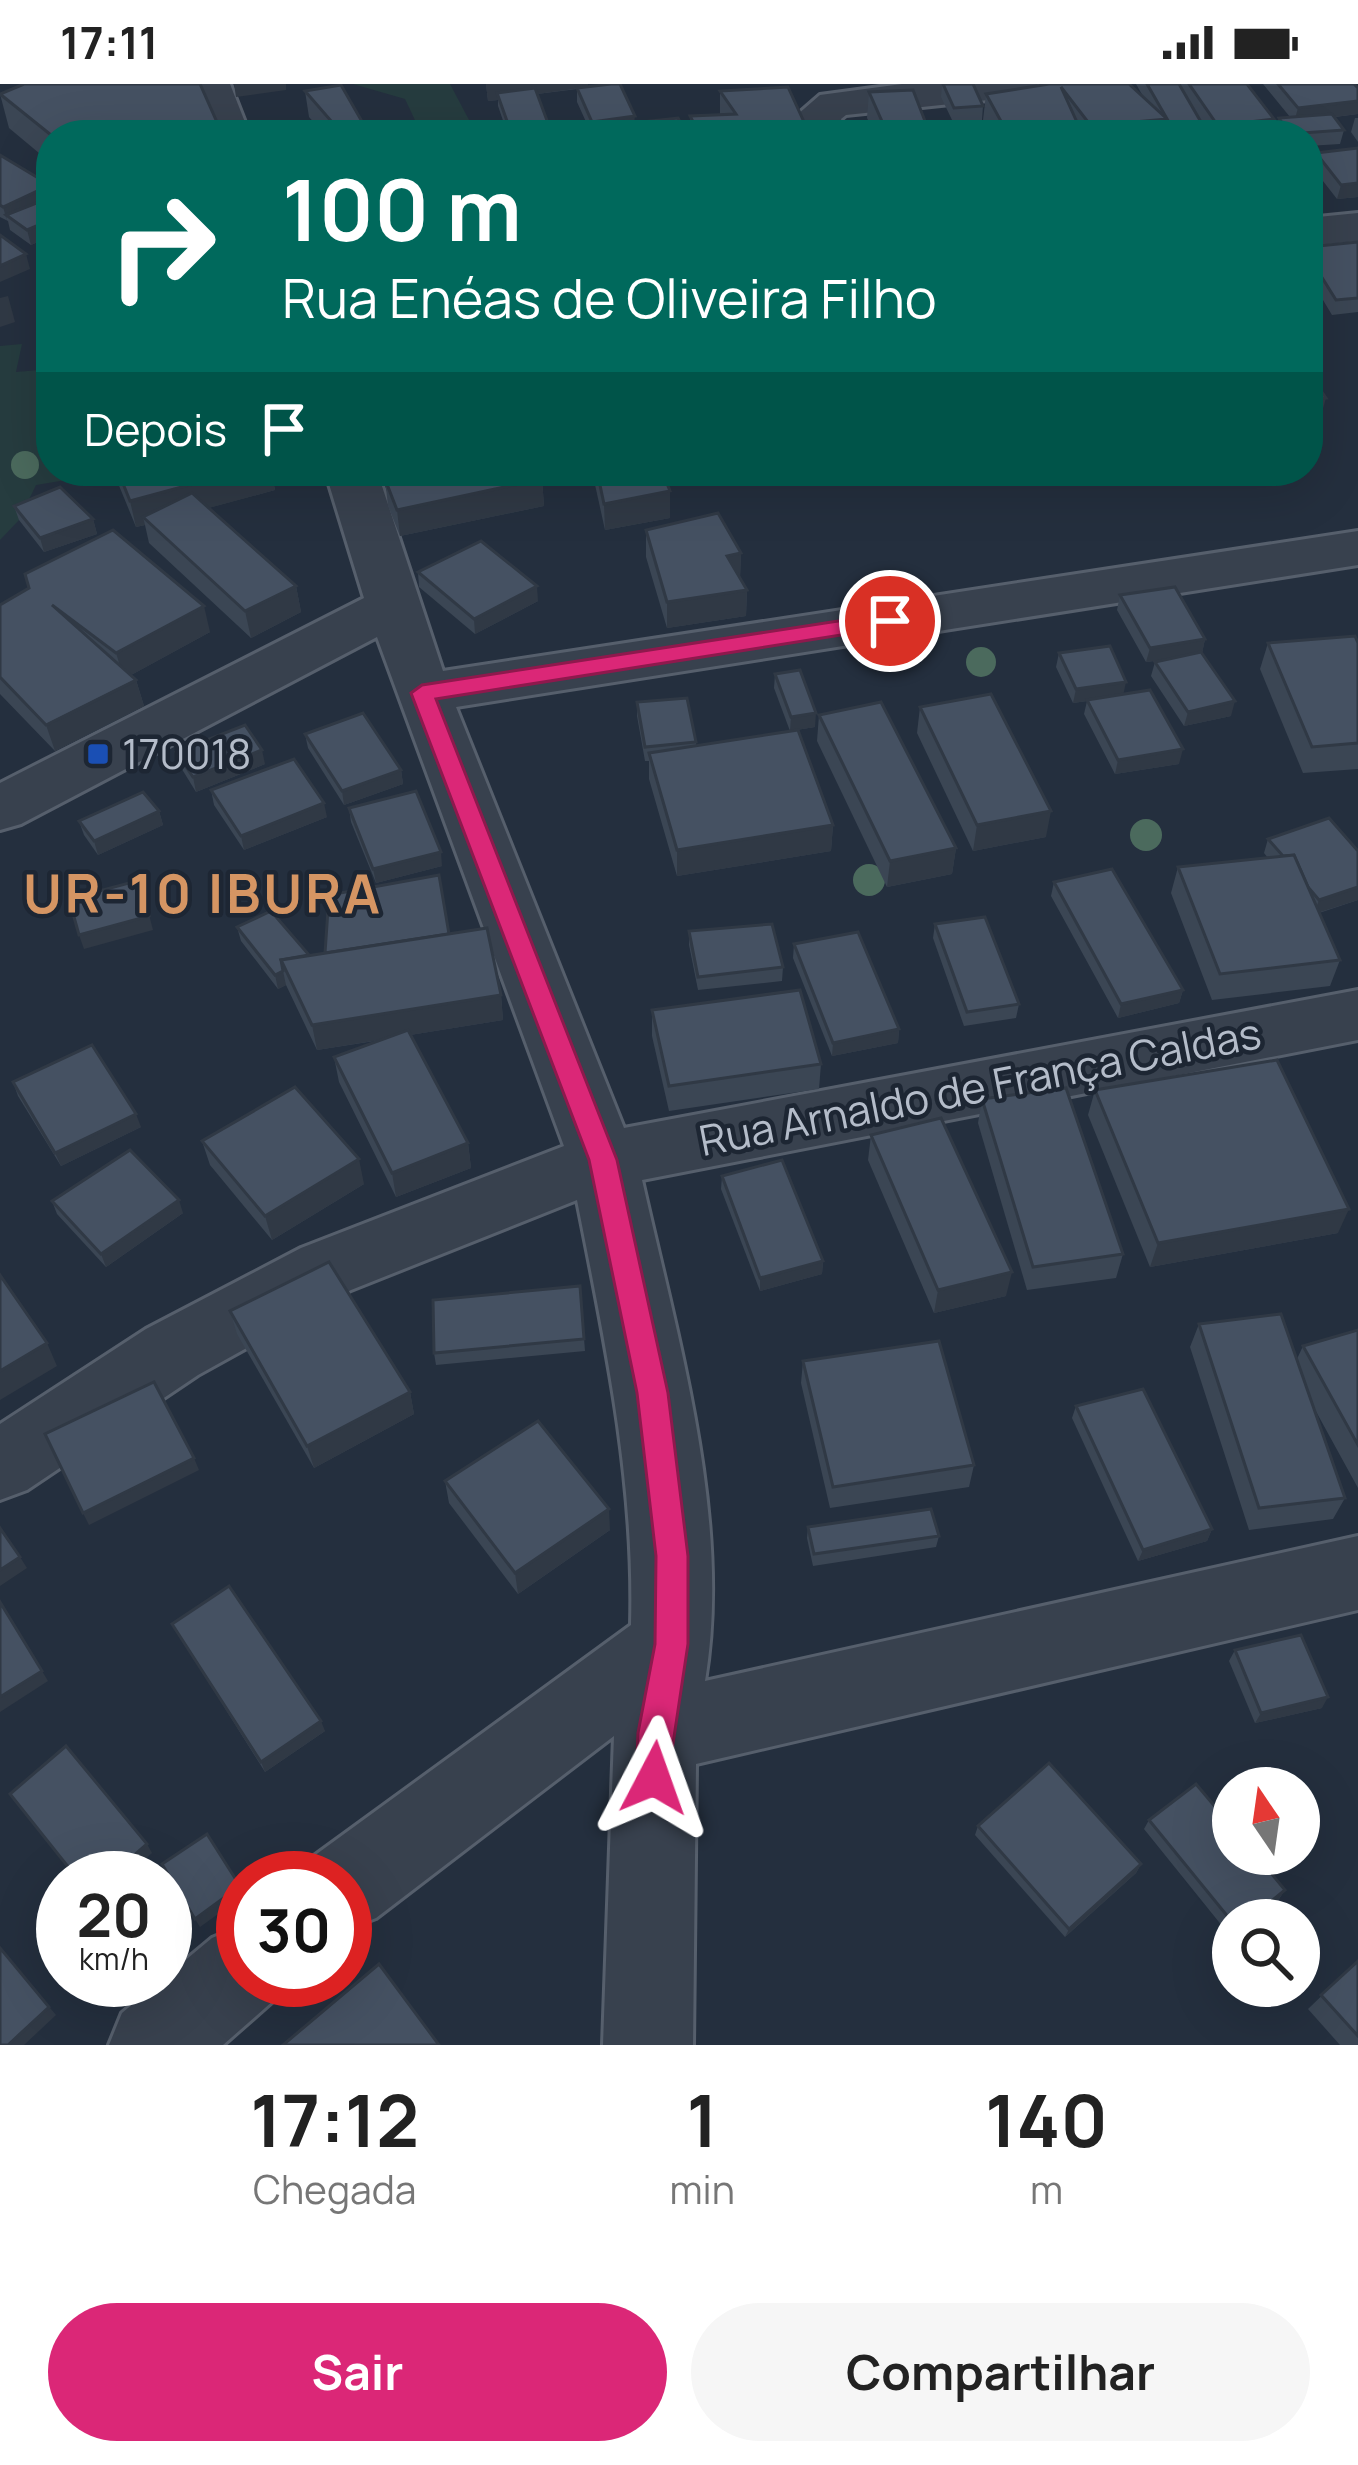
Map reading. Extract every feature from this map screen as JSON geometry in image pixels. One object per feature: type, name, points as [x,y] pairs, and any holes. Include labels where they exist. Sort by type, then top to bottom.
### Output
[{"type":"street","points":[[209,84],[222,120]]},
{"type":"street","points":[[830,120],[1017,84]]},
{"type":"street","points":[[1323,230],[1358,227]]},
{"type":"street","points":[[356,486],[422,693],[603,1160],[652,1393],[672,1556],[671,1644],[655,1733],[648,2045]]},
{"type":"street","points":[[422,693],[1358,548]]},
{"type":"street","points":[[0,809],[397,604]]},
{"type":"street","name":"Rua Arnaldo de França Caldas","points":[[0,1466],[172,1352],[326,1268],[603,1160],[1358,1015]]},
{"type":"street","points":[[655,1733],[1358,1573]]},
{"type":"street","points":[[372,1867],[671,1644]]},
{"type":"street","points":[[154,2045],[216,1992]]},
{"type":"green space","points":[[353,84],[450,84],[469,120],[415,120],[405,99]]},
{"type":"green space","points":[[22,344],[16,372],[36,370],[36,485],[19,520],[0,540],[0,346]]},
{"type":"building","points":[[24,84],[200,84],[216,120],[36,123],[0,94]]},
{"type":"building","points":[[620,84],[635,116],[591,120],[577,88]]},
{"type":"building","points":[[943,84],[973,84],[983,106],[954,108]]},
{"type":"building","points":[[1049,84],[1129,84],[1167,119],[1086,120],[1061,87],[1076,120],[1000,120],[986,94]]},
{"type":"building","points":[[1147,84],[1179,84],[1200,120],[1168,120]]},
{"type":"building","points":[[1189,84],[1247,84],[1274,119],[1266,120],[1214,120]]},
{"type":"building","points":[[1278,84],[1354,84],[1358,101],[1298,108]]},
{"type":"building","points":[[341,85],[361,120],[330,120],[305,91]]},
{"type":"building","points":[[788,87],[803,120],[692,120],[690,116],[736,114],[720,91]]},
{"type":"building","points":[[535,88],[547,120],[507,120],[497,93]]},
{"type":"building","points":[[913,90],[925,120],[881,120],[869,92]]},
{"type":"building","points":[[1332,114],[1344,130],[1323,132],[1323,120],[1279,118]]},
{"type":"building","points":[[1358,148],[1358,183],[1341,185],[1323,162],[1323,152]]},
{"type":"building","points":[[0,155],[36,177],[36,192],[0,205]]},
{"type":"building","points":[[36,203],[36,226],[27,230],[6,215]]},
{"type":"building","points":[[0,235],[26,254],[0,266]]},
{"type":"building","points":[[1358,242],[1358,298],[1336,300],[1323,279],[1323,246]]},
{"type":"building","points":[[124,486],[186,486],[130,501]]},
{"type":"building","points":[[388,486],[509,486],[397,510]]},
{"type":"building","points":[[600,486],[668,486],[670,491],[604,504]]},
{"type":"building","points":[[60,487],[93,519],[40,538],[14,506]]},
{"type":"building","points":[[192,493],[296,586],[245,611],[143,517]]},
{"type":"building","points":[[718,513],[741,553],[727,556],[747,590],[667,602],[646,530]]},
{"type":"building","points":[[113,530],[204,606],[116,653],[52,605],[136,680],[46,725],[0,677],[0,605],[29,588],[25,574]]},
{"type":"building","points":[[481,541],[537,586],[474,619],[418,572]]},
{"type":"building","points":[[1175,587],[1205,639],[1150,648],[1120,595]]},
{"type":"building","points":[[1355,636],[1358,743],[1312,747],[1268,643]]},
{"type":"building","points":[[1110,646],[1126,682],[1076,689],[1059,653]]},
{"type":"building","points":[[1201,652],[1235,701],[1188,712],[1155,662]]},
{"type":"building","points":[[800,670],[816,713],[791,717],[775,674]]},
{"type":"building","points":[[1150,690],[1183,749],[1118,760],[1087,700]]},
{"type":"building","points":[[991,694],[1051,811],[977,825],[920,707]]},
{"type":"building","points":[[687,698],[696,742],[645,747],[637,702]]},
{"type":"building","points":[[881,702],[956,848],[890,861],[819,715]]},
{"type":"building","points":[[363,713],[401,770],[342,791],[305,734]]},
{"type":"building","points":[[245,725],[262,750],[193,777],[176,752]]},
{"type":"building","points":[[798,730],[833,825],[677,850],[649,753]]},
{"type":"building","points":[[294,759],[324,803],[241,836],[211,790]]},
{"type":"building","points":[[416,791],[441,852],[373,869],[349,808]]},
{"type":"building","points":[[143,792],[159,811],[94,841],[79,821]]},
{"type":"building","points":[[1329,818],[1358,851],[1358,887],[1319,900],[1294,855],[1283,856],[1268,839]]},
{"type":"building","points":[[1294,855],[1340,960],[1220,974],[1178,867]]},
{"type":"building","points":[[1112,869],[1183,990],[1121,1004],[1054,882]]},
{"type":"building","points":[[439,875],[449,934],[325,953],[329,895]]},
{"type":"building","points":[[140,880],[149,916],[79,935],[69,899]]},
{"type":"building","points":[[271,911],[309,955],[281,960],[283,971],[275,975],[237,927]]},
{"type":"building","points":[[985,917],[1019,1004],[967,1012],[935,924]]},
{"type":"building","points":[[772,924],[783,967],[698,977],[689,931]]},
{"type":"building","points":[[487,928],[501,995],[312,1025],[281,960]]},
{"type":"building","points":[[858,932],[899,1029],[833,1043],[794,944]]},
{"type":"building","points":[[800,990],[821,1064],[669,1086],[652,1010]]},
{"type":"building","points":[[408,1030],[468,1143],[392,1173],[334,1057]]},
{"type":"building","points":[[92,1045],[136,1114],[55,1153],[13,1082]]},
{"type":"building","points":[[1277,1060],[1349,1209],[1158,1243],[1095,1090]]},
{"type":"building","points":[[295,1087],[359,1159],[265,1216],[202,1141]]},
{"type":"building","points":[[1066,1088],[1123,1254],[1033,1267],[982,1099]]},
{"type":"building","points":[[941,1118],[1012,1272],[938,1290],[871,1135]]},
{"type":"building","points":[[130,1150],[179,1200],[101,1254],[52,1201]]},
{"type":"building","points":[[782,1160],[823,1261],[760,1278],[722,1176]]},
{"type":"building","points":[[329,1262],[410,1392],[307,1446],[230,1311]]},
{"type":"building","points":[[0,1275],[47,1343],[0,1371]]},
{"type":"building","points":[[580,1286],[584,1339],[434,1353],[433,1300]]},
{"type":"building","points":[[1281,1314],[1345,1498],[1259,1508],[1199,1324]]},
{"type":"building","points":[[1358,1330],[1358,1445],[1303,1346]]},
{"type":"building","points":[[939,1341],[974,1465],[833,1487],[803,1361]]},
{"type":"building","points":[[154,1382],[194,1458],[83,1513],[45,1434]]},
{"type":"building","points":[[1143,1389],[1212,1529],[1143,1550],[1076,1406]]},
{"type":"building","points":[[538,1421],[609,1509],[515,1573],[445,1481]]},
{"type":"building","points":[[931,1509],[939,1536],[814,1554],[808,1527]]},
{"type":"building","points":[[0,1528],[20,1557],[0,1570]]},
{"type":"building","points":[[229,1586],[321,1721],[261,1762],[172,1624]]},
{"type":"building","points":[[0,1602],[42,1671],[0,1697]]},
{"type":"building","points":[[1301,1635],[1328,1697],[1261,1713],[1235,1650]]},
{"type":"building","points":[[66,1746],[147,1844],[139,1851],[55,1851],[10,1794]]},
{"type":"building","points":[[1049,1763],[1141,1864],[1069,1929],[978,1826]]},
{"type":"building","points":[[1196,1784],[1212,1803],[1212,1875],[1272,1875],[1285,1890],[1274,1899],[1213,1899],[1149,1820]]},
{"type":"building","points":[[207,1834],[218,1851],[216,1904],[195,1919],[192,1851],[182,1851]]},
{"type":"building","points":[[0,1948],[36,1991],[36,2007],[49,2007],[8,2045],[0,2045]]},
{"type":"building","points":[[1358,1961],[1358,2036],[1321,1995]]},
{"type":"building","points":[[379,1964],[439,2045],[283,2045],[328,2007],[372,2007],[372,1970]]},
{"type":"place","name":"170018","points":[[98,754]]},
{"type":"district","name":"UR-10 IBURA","points":[[203,894]]},
{"type":"route","points":[[654,1778],[655,1733],[671,1644],[672,1556],[652,1393],[603,1160],[422,693],[890,621]]}]
